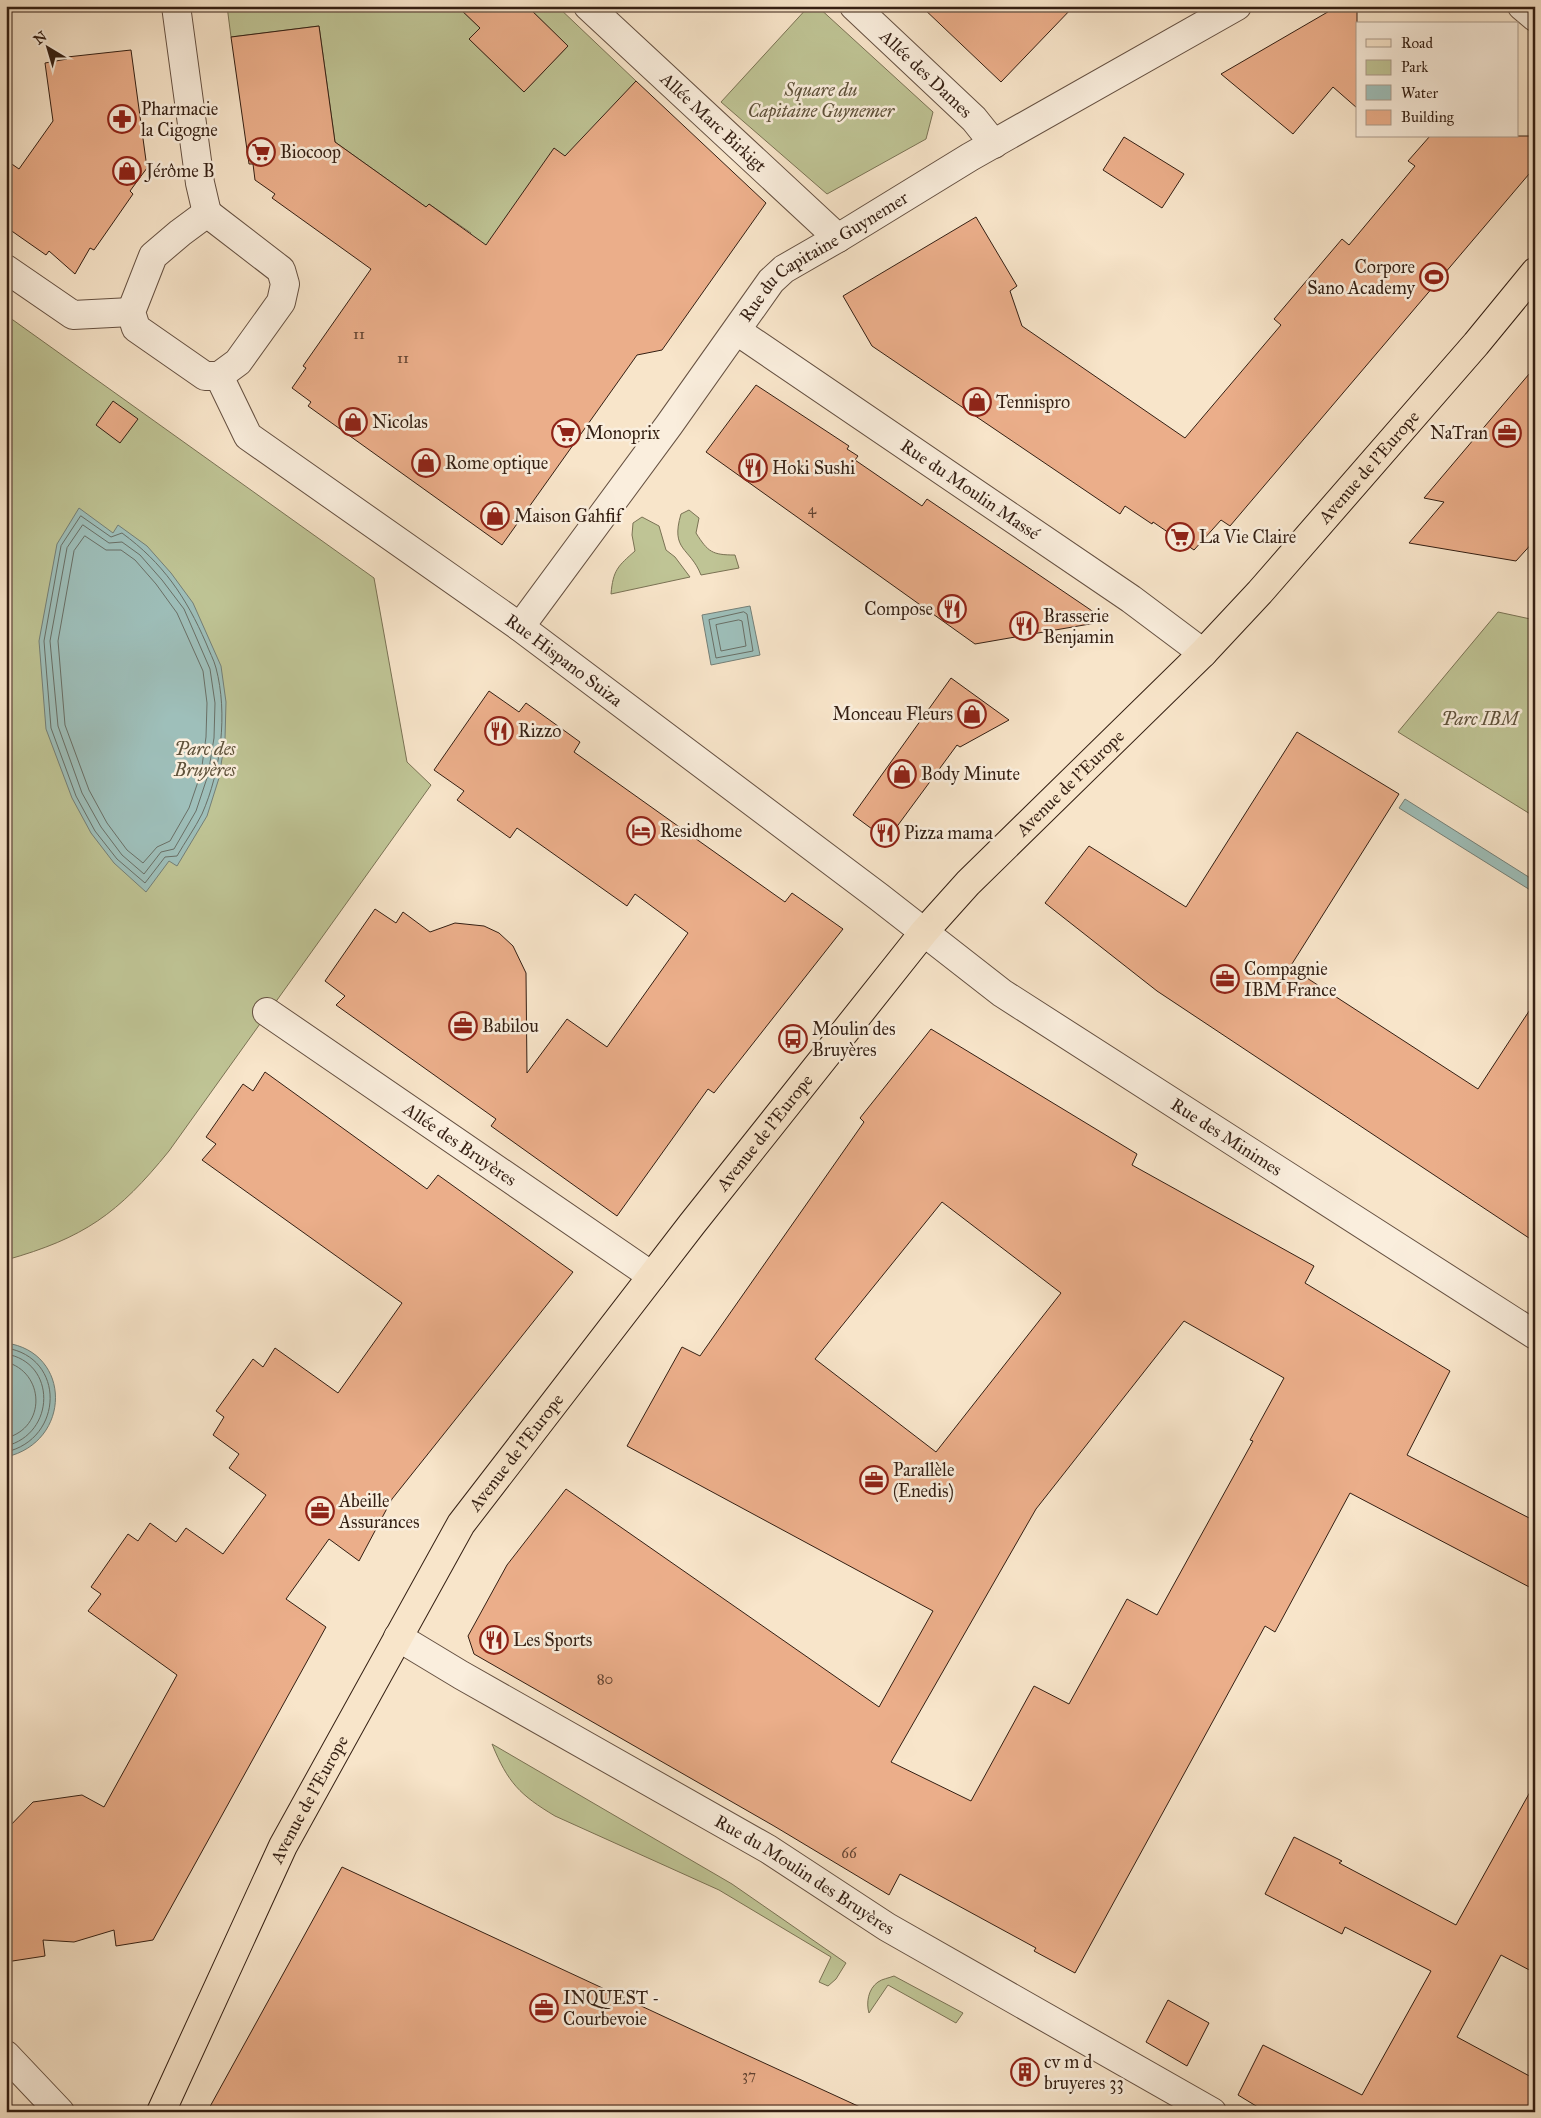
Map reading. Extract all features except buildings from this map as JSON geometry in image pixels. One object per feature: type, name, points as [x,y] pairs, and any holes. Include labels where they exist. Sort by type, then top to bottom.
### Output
[{"type":"main road","name":"Avenue de l'Europe","points":[[161,2112],[283,1846],[461,1524],[652,1276],[924,932],[968,882],[1203,652],[1260,592],[1476,344],[1535,272]]},
{"type":"street","points":[[176,6],[200,183],[207,213],[281,270],[285,284],[281,302],[238,362],[220,376],[205,376],[136,328],[131,312],[153,256],[207,213]]},
{"type":"street","name":"Allée Marc Birkigt","points":[[588,6],[838,238]]},
{"type":"street","name":"Allée des Dames","points":[[854,6],[974,119],[994,144]]},
{"type":"street","name":"Rue du Capitaine Guynemer","points":[[520,627],[555,583],[771,281],[784,269],[994,144],[1236,6]]},
{"type":"street","points":[[1522,6],[1535,17]]},
{"type":"street","points":[[6,268],[73,315],[131,312]]},
{"type":"street","name":"Rue du Moulin Massé","points":[[737,331],[1131,599],[1203,652]]},
{"type":"street","name":"Rue Hispano Suiza","points":[[220,376],[248,436],[520,627],[924,932]]},
{"type":"street","name":"Rue des Minimes","points":[[924,932],[1002,992],[1535,1335]]},
{"type":"street","name":"Allée des Bruyères","points":[[267,1012],[652,1276]]},
{"type":"street","name":"Rue du Moulin des Bruyères","points":[[398,1637],[461,1675],[768,1849],[887,1926],[1212,2112]]},
{"type":"street","points":[[6,2055],[60,2112]]},
{"type":"green space","points":[[227,6],[457,6],[480,28],[469,39],[524,92],[568,46],[527,6],[557,6],[636,81],[472,266],[456,254],[471,233],[429,204],[426,207],[335,142],[319,26],[231,37]]},
{"type":"green space","name":"Square du Capitaine Guynemer","points":[[809,6],[817,6],[933,112],[926,139],[827,194],[721,102]]},
{"type":"green space","name":"Parc des Bruyères","points":[[6,315],[374,578],[407,762],[431,785],[169,1151],[151,1173],[133,1192],[98,1221],[57,1243],[6,1260]]},
{"type":"green space","points":[[689,510],[699,518],[696,533],[704,544],[716,553],[735,555],[739,568],[701,575],[697,566],[683,548],[678,535],[681,514]]},
{"type":"green space","points":[[642,517],[659,526],[666,550],[675,557],[690,577],[611,594],[613,579],[617,569],[635,551],[632,535],[633,523]]},
{"type":"green space","name":"Parc IBM","points":[[1498,612],[1535,620],[1535,817],[1398,732]]},
{"type":"green space","points":[[492,1744],[732,1884],[846,1963],[836,1979],[828,1986],[819,1982],[831,1957],[719,1890],[555,1816],[543,1808],[516,1787],[504,1769]]},
{"type":"green space","points":[[894,1976],[963,2013],[956,2023],[888,1985],[869,2013],[868,2001],[872,1988],[880,1981]]},
{"type":"water","points":[[79,508],[113,533],[118,525],[147,546],[171,573],[193,603],[221,666],[226,702],[225,739],[219,778],[207,816],[177,866],[169,861],[146,892],[114,863],[91,833],[72,798],[46,729],[39,641],[57,544]]},
{"type":"water","points":[[750,606],[760,655],[711,665],[702,615]]},
{"type":"water","points":[[1405,799],[1535,881],[1535,893],[1399,808]]},
{"type":"water","points":[[6,1343],[28,1350],[43,1362],[52,1379],[56,1398],[52,1417],[43,1434],[28,1448],[6,1457]]},
{"type":"place","name":"Pharmacie la Cigogne","points":[[122,119]]},
{"type":"place","name":"Biocoop","points":[[261,152]]},
{"type":"place","name":"Jérôme B","points":[[127,171]]},
{"type":"place","name":"Corpore Sano Academy","points":[[1434,277]]},
{"type":"place","name":"Tennispro","points":[[977,402]]},
{"type":"place","name":"Nicolas","points":[[353,422]]},
{"type":"place","name":"Monoprix","points":[[566,433]]},
{"type":"place","name":"NaTran","points":[[1507,433]]},
{"type":"place","name":"Rome optique","points":[[426,463]]},
{"type":"place","name":"Hoki Sushi","points":[[753,468]]},
{"type":"place","name":"Maison Gahfif","points":[[495,516]]},
{"type":"place","name":"La Vie Claire","points":[[1180,537]]},
{"type":"place","name":"Compose","points":[[952,609]]},
{"type":"place","name":"Brasserie Benjamin","points":[[1024,626]]},
{"type":"place","name":"Monceau Fleurs","points":[[972,714]]},
{"type":"place","name":"Rizzo","points":[[499,731]]},
{"type":"place","name":"Body Minute","points":[[902,774]]},
{"type":"place","name":"Residhome","points":[[641,831]]},
{"type":"place","name":"Pizza mama","points":[[885,833]]},
{"type":"place","name":"Compagnie IBM France","points":[[1225,979]]},
{"type":"place","name":"Babilou","points":[[463,1026]]},
{"type":"place","name":"Moulin des Bruyères","points":[[793,1039]]},
{"type":"place","name":"Parallèle (Enedis)","points":[[874,1480]]},
{"type":"place","name":"Abeille Assurances","points":[[320,1511]]},
{"type":"place","name":"Les Sports","points":[[494,1640]]},
{"type":"place","name":"INQUEST - Courbevoie","points":[[544,2008]]},
{"type":"place","name":"cv m d bruyeres 33","points":[[1025,2072]]}]
